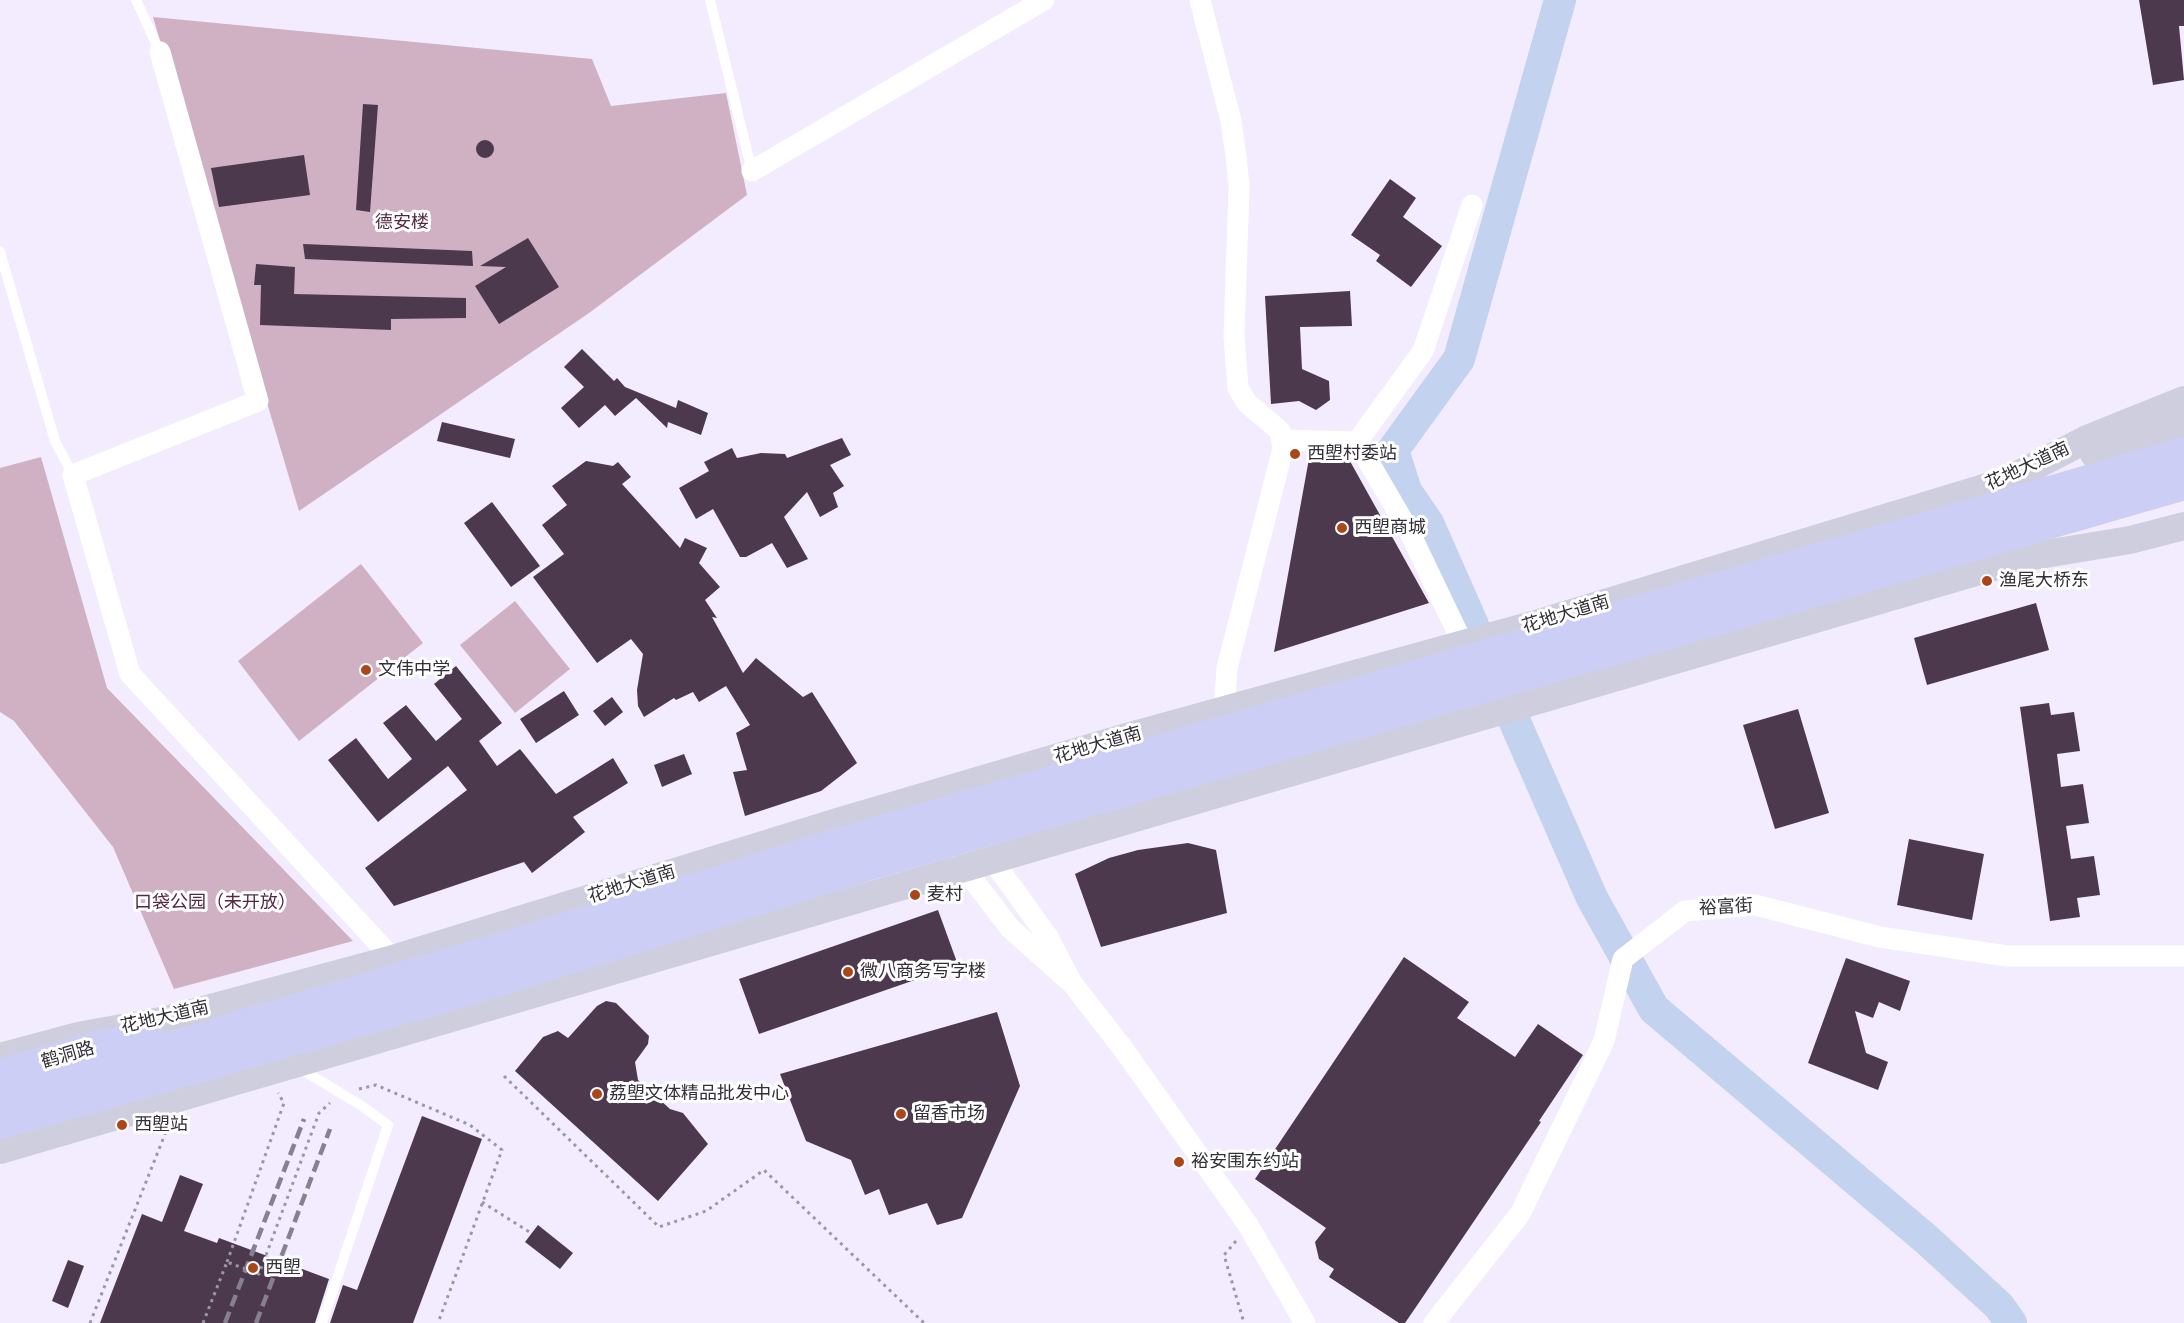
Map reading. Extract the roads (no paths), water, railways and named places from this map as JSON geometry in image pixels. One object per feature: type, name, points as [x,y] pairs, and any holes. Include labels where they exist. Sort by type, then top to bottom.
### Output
[{"type":"main road","name":"花地大道南","points":[[0,1057],[78,1036],[166,1020],[393,959],[941,792],[1462,644],[2004,482],[2087,439],[2184,400]]},
{"type":"main road","points":[[2004,482],[2184,425]]},
{"type":"main road","name":"花地大道南","points":[[0,1100],[313,1003],[645,905],[858,838],[2184,453]]},
{"type":"main road","points":[[0,1123],[474,988],[867,866],[2184,484]]},
{"type":"main road","points":[[0,1150],[2027,557],[2184,508]]},
{"type":"main road","points":[[2027,557],[2130,540],[2184,526]]},
{"type":"main road","name":"鹤洞路","points":[[0,1076],[95,1048],[313,1003]]},
{"type":"main road","points":[[78,1036],[96,1038],[132,1058],[166,1101]]},
{"type":"street","points":[[752,171],[1044,0]]},
{"type":"street","points":[[1200,0],[1231,121],[1239,186],[1234,337],[1238,388],[1247,403],[1275,424],[1283,448],[1232,646],[1226,684],[1226,710],[1249,785]]},
{"type":"street","points":[[160,52],[258,400],[73,475],[130,674],[393,959]]},
{"type":"street","points":[[1357,442],[1423,351],[1472,205]]},
{"type":"street","points":[[1282,440],[1357,442]]},
{"type":"street","points":[[1357,442],[1409,531],[1462,644]]},
{"type":"street","points":[[941,792],[1048,937],[1072,983],[1124,1050],[1248,1226],[1305,1323]]},
{"type":"street","points":[[941,792],[964,868],[1010,928],[1072,983]]},
{"type":"street","name":"裕富街","points":[[1434,1323],[1520,1214],[1604,1041],[1623,959],[1685,911],[1755,905],[1880,937],[2007,956],[2184,956]]},
{"type":"street","name":"花地大道南","points":[[0,1100],[92,1074],[102,1074],[118,1080],[124,1094],[119,1110],[105,1119]]},
{"type":"lane","points":[[136,0],[160,52]]},
{"type":"lane","points":[[710,0],[752,171]]},
{"type":"lane","points":[[0,252],[55,441],[73,475]]},
{"type":"lane","points":[[292,1064],[388,1125],[322,1323]]},
{"type":"waterway","points":[[1473,625],[1428,523],[1406,491],[1393,450],[1459,359],[1560,0]]},
{"type":"waterway","points":[[1497,681],[1592,898],[1654,1009],[1926,1239],[1999,1306],[2011,1323]]},
{"type":"railway","points":[[225,1323],[304,1119]]},
{"type":"railway","points":[[256,1323],[330,1129]]},
{"type":"place","name":"西塱村委站","points":[[1295,454]]},
{"type":"place","name":"西塱商城","points":[[1342,528]]},
{"type":"place","name":"渔尾大桥东","points":[[1987,581]]},
{"type":"place","name":"文伟中学","points":[[366,670]]},
{"type":"place","name":"麦村","points":[[915,895]]},
{"type":"place","name":"微八商务写字楼","points":[[848,972]]},
{"type":"place","name":"荔塱文体精品批发中心","points":[[597,1094]]},
{"type":"place","name":"留香市场","points":[[901,1114]]},
{"type":"place","name":"西塱站","points":[[122,1125]]},
{"type":"place","name":"裕安围东约站","points":[[1179,1162]]},
{"type":"place","name":"西塱","points":[[253,1268]]},
{"type":"park label","name":"德安楼","points":[[402,223]]},
{"type":"park label","name":"口袋公园（未开放）","points":[[215,903]]}]
